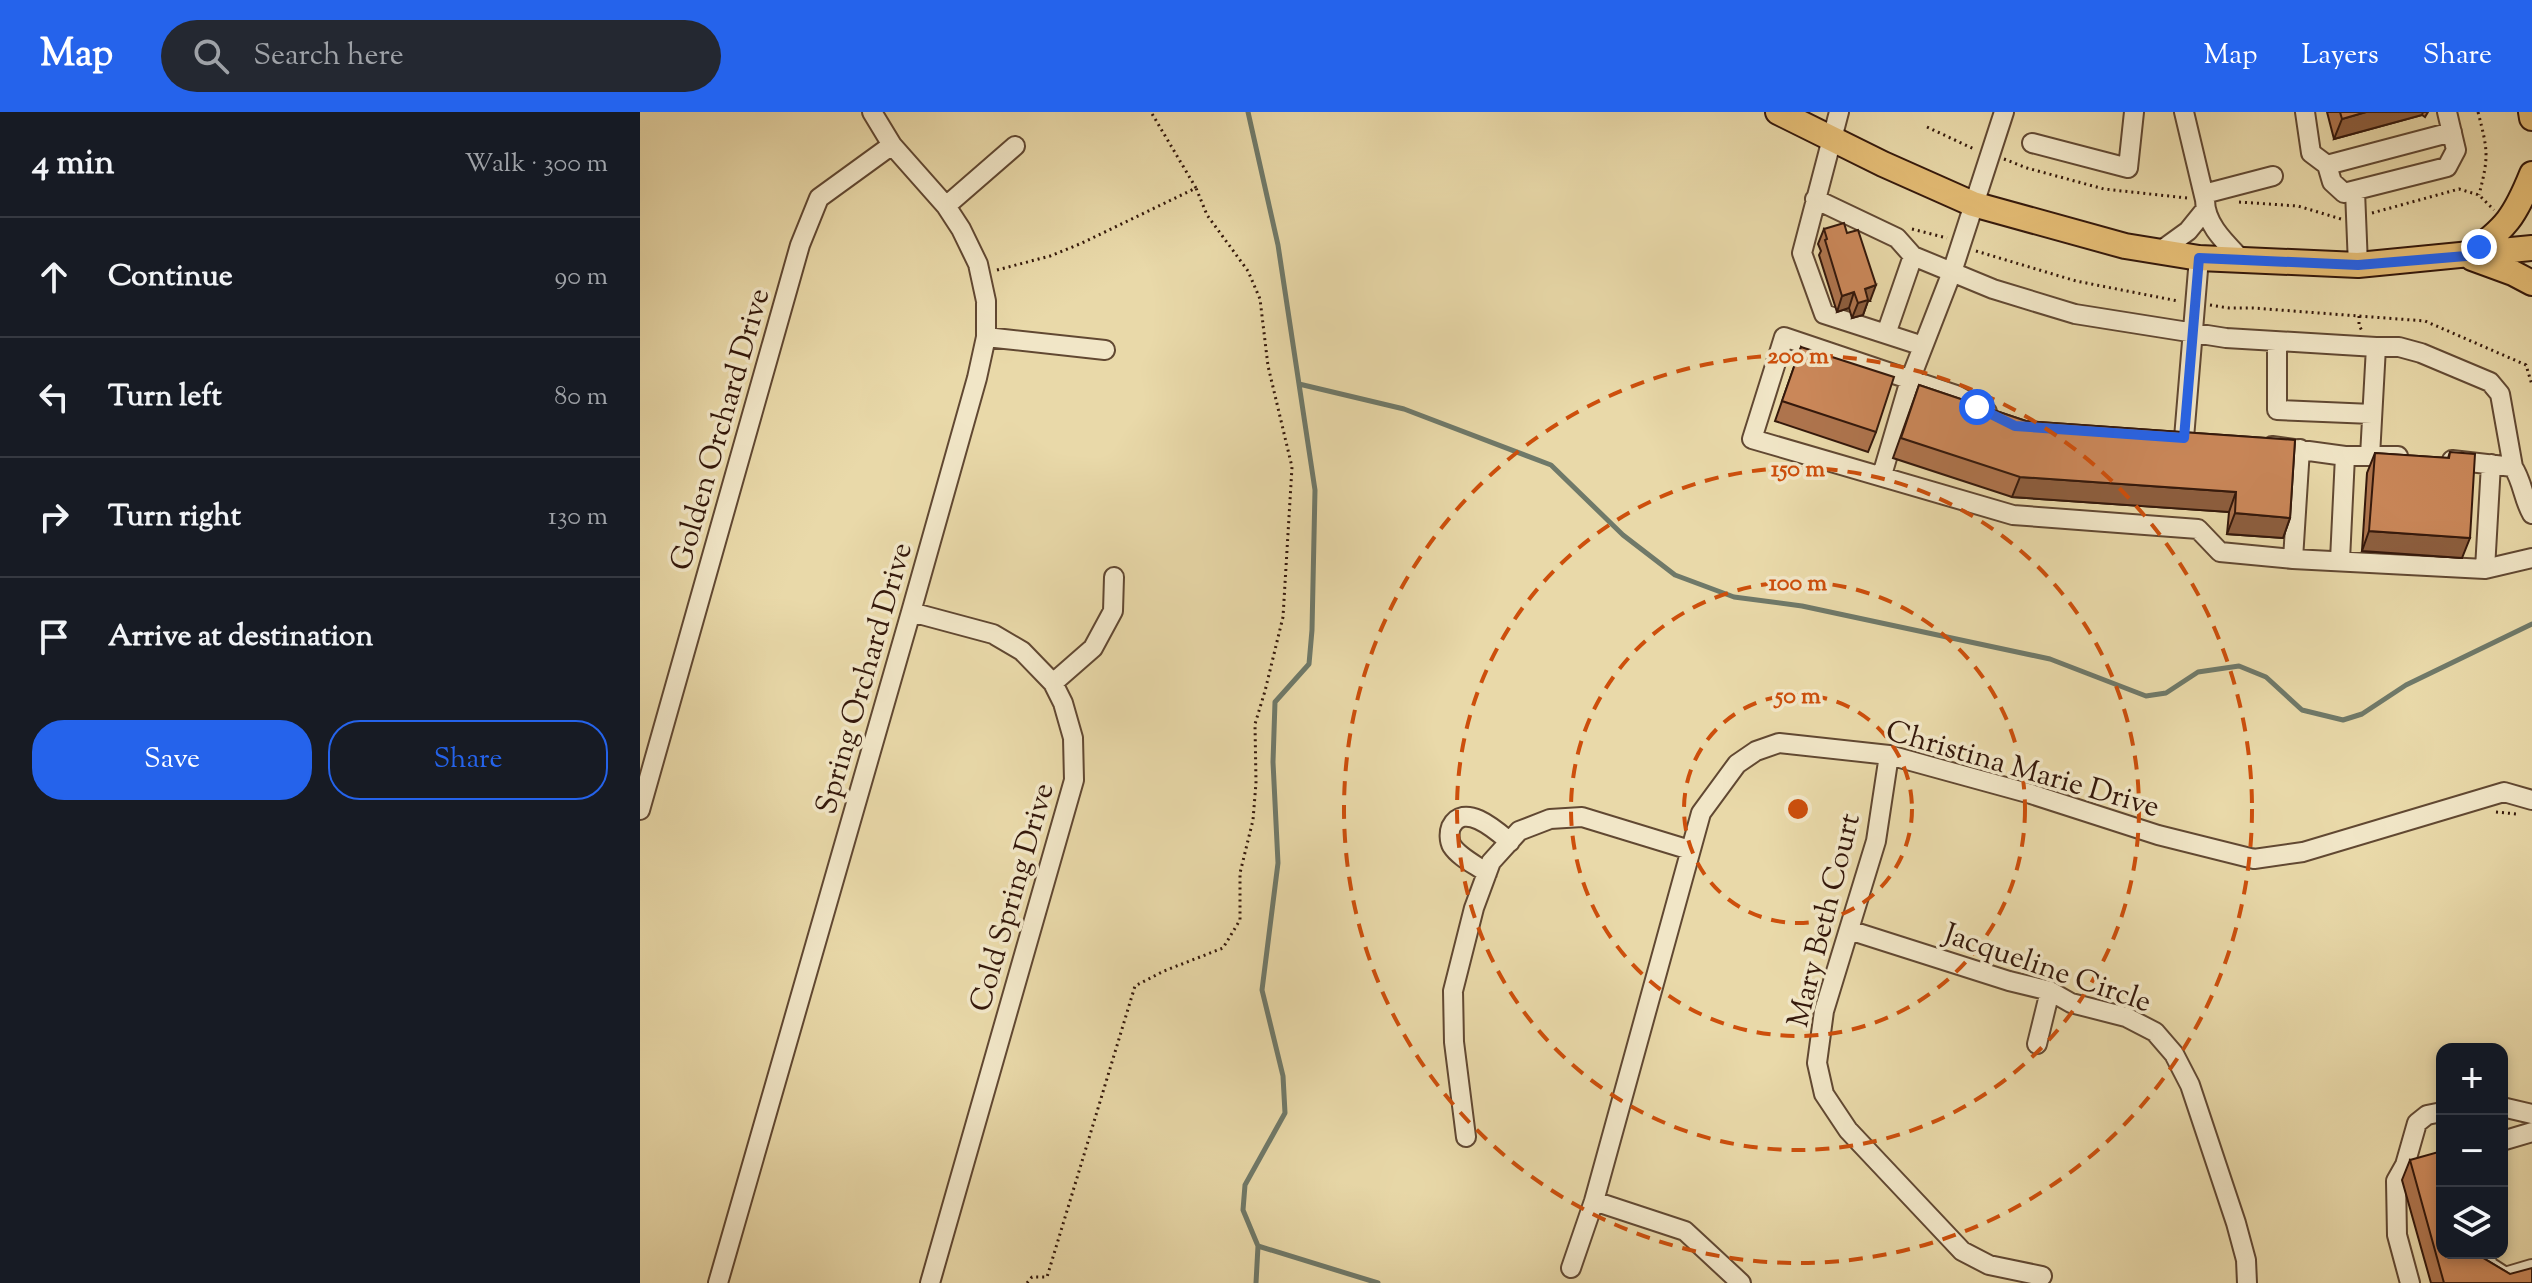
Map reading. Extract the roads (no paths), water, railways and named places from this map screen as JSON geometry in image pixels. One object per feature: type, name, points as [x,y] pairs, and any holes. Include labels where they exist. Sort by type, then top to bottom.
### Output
[{"type":"main road","points":[[1778,112],[1973,204],[2125,246],[2199,258],[2358,265],[2532,248]]},
{"type":"main road","points":[[2466,256],[2506,225],[2532,174]]},
{"type":"main road","points":[[2466,256],[2532,283]]},
{"type":"street","name":"Spring Orchard Drive","points":[[718,1283],[911,612],[986,337],[986,301],[978,264],[961,229],[946,206],[892,145],[872,112]]},
{"type":"street","points":[[1839,112],[1802,253],[1824,314],[1923,346]]},
{"type":"street","points":[[1882,475],[1910,380],[1952,272],[2004,112]]},
{"type":"street","points":[[2032,143],[2128,168],[2134,112]]},
{"type":"street","points":[[2184,112],[2204,202],[2216,231],[2243,261]]},
{"type":"street","points":[[2305,112],[2311,153],[2327,165],[2332,182],[2344,193],[2447,167],[2456,150],[2447,112]]},
{"type":"street","points":[[2327,165],[2452,132]]},
{"type":"street","name":"Golden Orchard Drive","points":[[640,810],[800,245],[819,198],[892,145]]},
{"type":"street","points":[[946,206],[1015,146]]},
{"type":"street","points":[[2159,252],[2188,231],[2204,202],[2273,176]]},
{"type":"street","points":[[2355,191],[2358,265]]},
{"type":"street","points":[[1815,199],[1897,238],[1913,256],[1993,289],[2075,314],[2193,333],[2277,342],[2399,347],[2490,382],[2500,394],[2513,467],[2521,478],[2527,506],[2532,514]]},
{"type":"street","points":[[1886,334],[1913,256]]},
{"type":"street","points":[[2183,438],[2199,258]]},
{"type":"street","points":[[986,337],[1105,350]]},
{"type":"street","points":[[2006,422],[1956,395],[1784,337],[1752,439],[2013,515],[2198,529],[2220,552],[2485,569],[2532,558]]},
{"type":"street","points":[[2277,342],[2277,410],[2372,414]]},
{"type":"street","points":[[2370,456],[2376,347]]},
{"type":"street","points":[[2252,444],[2345,456],[2419,457],[2513,467]]},
{"type":"street","points":[[2293,559],[2300,449]]},
{"type":"street","points":[[2340,560],[2345,456]]},
{"type":"street","points":[[2485,569],[2491,464]]},
{"type":"street","points":[[1053,683],[1093,648],[1113,611],[1114,577]]},
{"type":"street","name":"Cold Spring Drive","points":[[911,612],[993,634],[1022,651],[1053,683],[1063,703],[1073,738],[1074,780],[930,1283]]},
{"type":"street","points":[[640,739],[659,744]]},
{"type":"street","name":"Christina Marie Drive","points":[[1571,1268],[1594,1201],[1701,813],[1737,764],[1756,751],[1779,743],[1889,755],[2031,794],[2158,835],[2254,859],[2303,852],[2504,792],[2532,800]]},
{"type":"street","name":"Mary Beth Court","points":[[1889,755],[1876,841],[1824,1011],[1817,1063],[1824,1094],[1848,1130],[1962,1251],[1989,1265],[2042,1276]]},
{"type":"street","points":[[1487,873],[1452,847],[1450,829],[1462,818],[1470,817],[1482,821],[1510,842]]},
{"type":"street","points":[[1466,1137],[1454,1042],[1453,991],[1474,908],[1491,862],[1519,831],[1550,819],[1582,817],[1690,850]]},
{"type":"street","name":"Jacqueline Circle","points":[[1849,930],[2050,991],[2071,1003],[2126,1017],[2155,1032],[2174,1054],[2190,1085],[2236,1223],[2246,1260],[2247,1283]]},
{"type":"street","points":[[2037,1044],[2050,991]]},
{"type":"street","points":[[2508,1108],[2532,1114]]},
{"type":"street","points":[[2410,1283],[2397,1235],[2396,1181],[2405,1165],[2417,1123],[2427,1115],[2436,1113]]},
{"type":"street","points":[[2405,1165],[2430,1159]]},
{"type":"street","points":[[1594,1201],[1685,1231],[1741,1283]]},
{"type":"street","points":[[2486,1259],[2488,1266],[2505,1277],[2532,1269]]},
{"type":"waterway","points":[[1248,112],[1278,245],[1315,490],[1309,664],[1275,702],[1273,762],[1278,863],[1262,990],[1283,1076],[1285,1113],[1245,1185],[1243,1210],[1258,1246],[1256,1283]]},
{"type":"waterway","points":[[1299,384],[1404,409],[1551,465],[1623,535],[1675,575],[1734,597],[1802,606],[2050,659],[2146,696],[2166,693],[2198,672],[2239,666],[2266,677],[2302,710],[2343,720],[2362,714],[2406,685],[2532,624]]},
{"type":"waterway","points":[[1258,1246],[1378,1283]]}]
